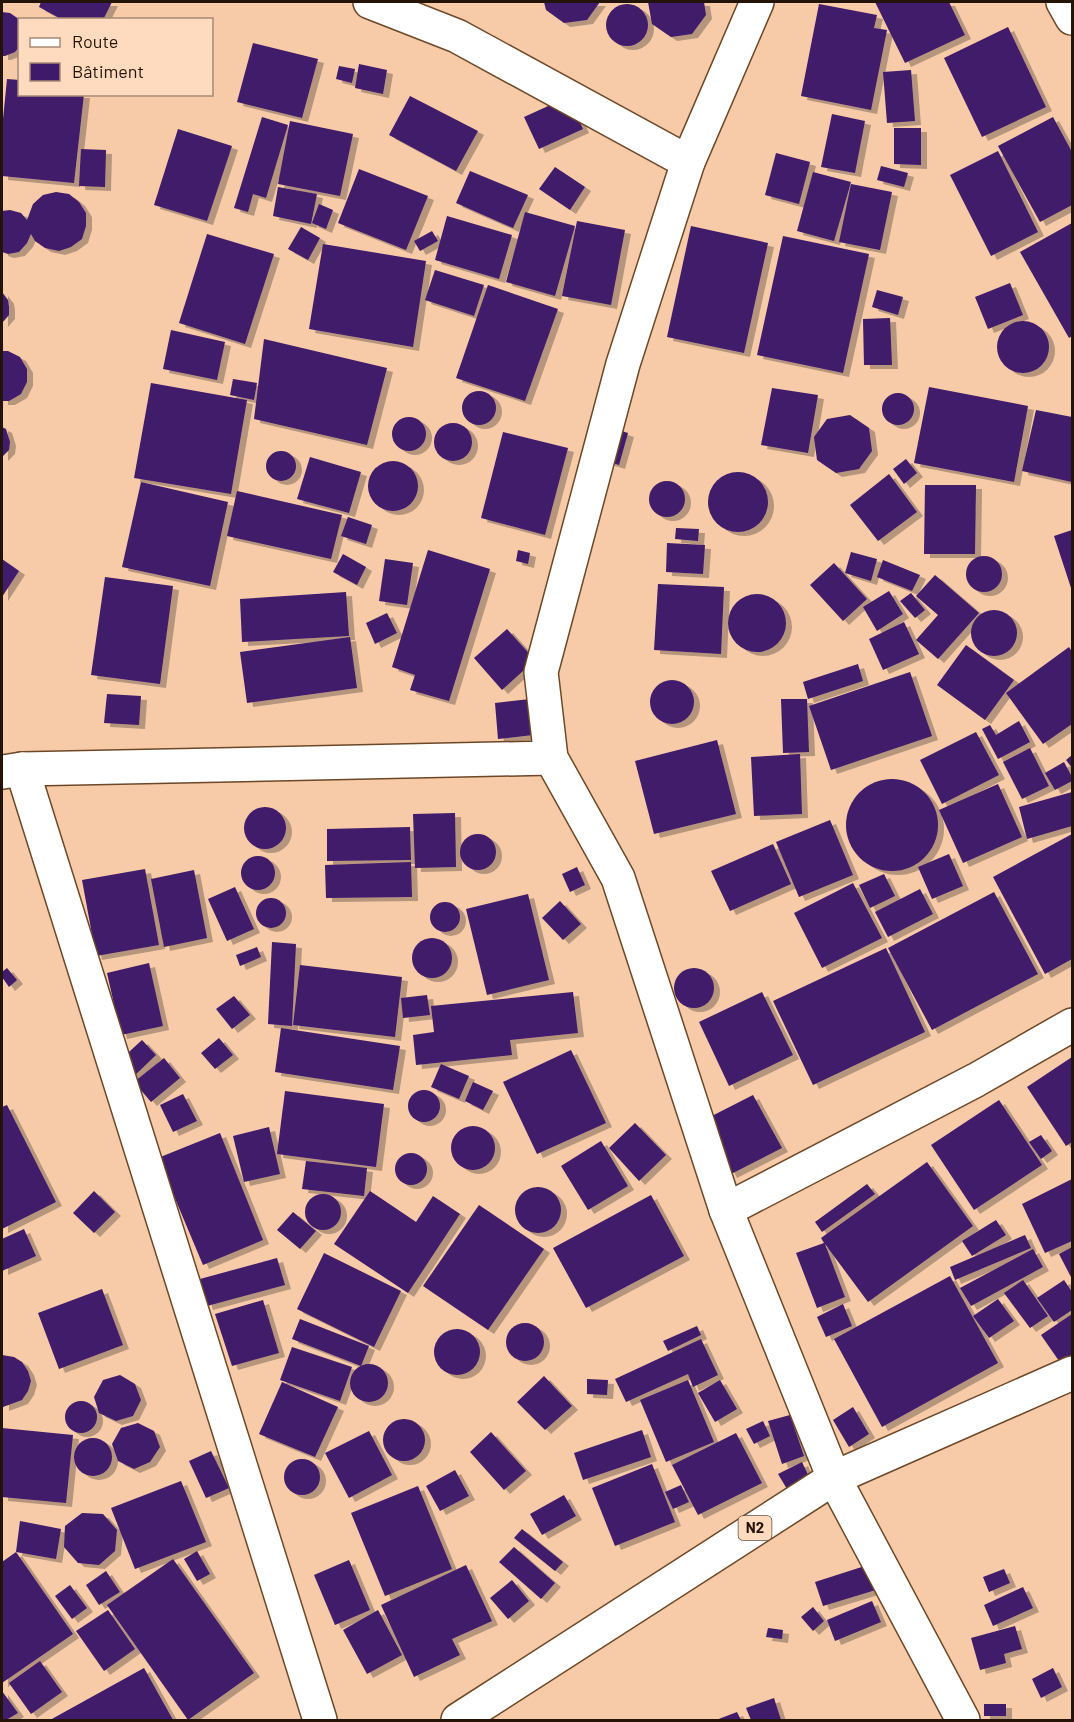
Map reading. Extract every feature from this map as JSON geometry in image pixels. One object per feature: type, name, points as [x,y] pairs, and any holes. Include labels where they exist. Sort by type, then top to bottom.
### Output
[{"type":"main road","points":[[370,2],[457,36],[688,162]]},
{"type":"main road","points":[[757,2],[688,162],[623,364],[541,672],[551,758],[618,878],[726,1210],[834,1478],[963,1720]]},
{"type":"main road","points":[[1063,2],[1072,18]]},
{"type":"main road","points":[[320,1720],[12,771],[551,758]]},
{"type":"main road","points":[[726,1210],[976,1080],[1072,1025]]},
{"type":"main road","name":"N2","points":[[458,1720],[834,1478],[1072,1373]]},
{"type":"building","points":[[41,2],[112,2],[104,18],[59,18],[39,7]]},
{"type":"building","points":[[544,2],[600,2],[587,20],[564,23],[546,10]]},
{"type":"building","points":[[648,2],[704,2],[706,15],[692,34],[671,37],[652,24]]},
{"type":"building","points":[[875,2],[949,2],[965,35],[905,63]]},
{"type":"building","points":[[627,4],[635,5],[642,10],[647,17],[647,33],[642,40],[635,45],[627,46],[619,45],[612,40],[607,33],[606,25],[607,17],[612,10],[619,5]]},
{"type":"building","points":[[819,4],[877,15],[874,28],[887,30],[871,110],[801,96]]},
{"type":"building","points":[[2,12],[10,13],[18,19],[18,48],[15,52],[2,56]]},
{"type":"building","points":[[1008,27],[1046,107],[982,137],[944,58]]},
{"type":"building","points":[[253,43],[318,59],[302,118],[237,102]]},
{"type":"building","points":[[359,64],[387,70],[383,94],[355,88]]},
{"type":"building","points":[[339,66],[355,69],[352,83],[336,79]]},
{"type":"building","points":[[911,70],[915,121],[887,123],[883,72]]},
{"type":"building","points":[[7,79],[18,80],[18,96],[84,96],[74,183],[2,176],[2,129]]},
{"type":"building","points":[[410,96],[478,131],[456,171],[389,135]]},
{"type":"building","points":[[568,97],[583,129],[539,149],[524,117]]},
{"type":"building","points":[[832,114],[865,121],[855,173],[821,167]]},
{"type":"building","points":[[262,117],[288,125],[266,198],[253,194],[248,212],[234,208]]},
{"type":"building","points":[[1053,117],[1072,152],[1072,205],[1040,222],[998,146]]},
{"type":"building","points":[[290,121],[353,134],[340,196],[278,184]]},
{"type":"building","points":[[894,128],[921,128],[921,165],[894,164]]},
{"type":"building","points":[[178,129],[232,146],[207,221],[154,205]]},
{"type":"building","points":[[81,149],[106,150],[105,187],[79,186]]},
{"type":"building","points":[[998,151],[1038,232],[991,256],[950,175]]},
{"type":"building","points":[[776,153],[810,162],[799,204],[765,195]]},
{"type":"building","points":[[881,166],[908,173],[904,187],[877,180]]},
{"type":"building","points":[[555,167],[585,187],[570,210],[539,189]]},
{"type":"building","points":[[359,169],[428,196],[406,250],[338,223]]},
{"type":"building","points":[[470,171],[528,195],[513,228],[456,203]]},
{"type":"building","points":[[813,172],[851,182],[834,241],[797,231]]},
{"type":"building","points":[[851,184],[892,192],[880,250],[839,242]]},
{"type":"building","points":[[278,187],[317,194],[311,224],[273,216]]},
{"type":"building","points":[[56,192],[69,194],[79,202],[86,213],[86,226],[82,239],[71,247],[59,251],[45,248],[35,241],[31,234],[19,252],[8,254],[2,252],[2,211],[10,210],[21,213],[27,220],[33,204],[43,195]]},
{"type":"building","points":[[319,204],[333,210],[326,229],[312,223]]},
{"type":"building","points":[[525,212],[575,226],[555,296],[506,282]]},
{"type":"building","points":[[447,216],[512,235],[499,279],[435,260]]},
{"type":"building","points":[[577,221],[625,230],[611,305],[562,296]]},
{"type":"building","points":[[1072,223],[1072,336],[1069,338],[1020,252]]},
{"type":"building","points":[[691,226],[768,243],[744,353],[667,337]]},
{"type":"building","points":[[301,227],[320,238],[308,260],[288,249]]},
{"type":"building","points":[[432,231],[438,241],[420,251],[414,241]]},
{"type":"building","points":[[207,234],[274,254],[245,344],[179,323]]},
{"type":"building","points":[[783,236],[869,254],[843,373],[757,355]]},
{"type":"building","points":[[323,244],[426,261],[413,347],[309,329]]},
{"type":"building","points":[[435,270],[484,285],[474,316],[425,300]]},
{"type":"building","points":[[1010,283],[1023,315],[988,329],[975,297]]},
{"type":"building","points":[[488,285],[558,309],[525,401],[456,378]]},
{"type":"building","points":[[877,290],[903,297],[898,315],[872,307]]},
{"type":"building","points":[[2,292],[8,300],[9,315],[2,323]]},
{"type":"building","points":[[890,318],[892,365],[864,365],[863,319]]},
{"type":"building","points":[[1023,321],[1033,323],[1041,329],[1047,337],[1049,347],[1047,357],[1041,365],[1033,371],[1023,373],[1013,371],[1005,365],[999,357],[997,347],[999,337],[1005,329],[1013,323]]},
{"type":"building","points":[[171,330],[225,342],[217,380],[163,369]]},
{"type":"building","points":[[264,339],[387,368],[367,445],[254,419]]},
{"type":"building","points":[[2,351],[8,351],[20,357],[27,369],[27,382],[21,394],[9,401],[2,401]]},
{"type":"building","points":[[233,379],[257,383],[254,400],[230,395]]},
{"type":"building","points":[[151,383],[247,400],[231,494],[134,478]]},
{"type":"building","points":[[929,387],[1028,406],[1014,482],[914,463]]},
{"type":"building","points":[[772,388],[818,395],[808,453],[761,445]]},
{"type":"building","points":[[479,391],[491,396],[496,408],[491,420],[479,425],[467,420],[462,408],[467,396]]},
{"type":"building","points":[[898,393],[909,398],[914,409],[909,420],[898,425],[887,420],[882,409],[887,398]]},
{"type":"building","points":[[1036,410],[1072,417],[1072,482],[1022,471]]},
{"type":"building","points":[[850,415],[869,428],[872,451],[859,469],[836,473],[817,460],[814,437],[827,419]]},
{"type":"building","points":[[409,417],[421,422],[426,434],[421,446],[409,451],[397,446],[392,434],[397,422]]},
{"type":"building","points":[[453,423],[466,429],[472,442],[466,455],[453,461],[440,455],[434,442],[440,429]]},
{"type":"building","points":[[2,427],[6,429],[10,442],[9,450],[2,457]]},
{"type":"building","points":[[615,429],[628,433],[619,465],[606,461]]},
{"type":"building","points":[[503,432],[568,448],[545,535],[481,518]]},
{"type":"building","points":[[281,451],[292,455],[296,466],[292,477],[281,481],[270,477],[266,466],[270,455]]},
{"type":"building","points":[[310,457],[361,472],[349,513],[297,499]]},
{"type":"building","points":[[906,459],[917,473],[904,484],[893,469]]},
{"type":"building","points":[[388,461],[398,461],[411,468],[418,481],[418,491],[411,504],[398,511],[388,511],[379,507],[372,500],[368,491],[368,481],[372,472],[379,465]]},
{"type":"building","points":[[732,472],[744,472],[755,477],[763,485],[768,502],[766,514],[755,527],[744,532],[732,532],[721,527],[713,519],[708,508],[708,496],[713,485],[721,477]]},
{"type":"building","points":[[889,474],[917,512],[878,541],[850,505]]},
{"type":"building","points":[[667,481],[680,486],[685,499],[680,512],[667,517],[654,512],[649,499],[654,486]]},
{"type":"building","points":[[141,482],[228,502],[210,586],[122,567]]},
{"type":"building","points":[[925,485],[976,485],[975,554],[924,554]]},
{"type":"building","points":[[237,491],[342,515],[331,559],[227,536]]},
{"type":"building","points":[[348,517],[372,525],[366,544],[341,536]]},
{"type":"building","points":[[676,528],[699,529],[698,541],[675,539]]},
{"type":"building","points":[[1072,530],[1072,591],[1054,536]]},
{"type":"building","points":[[667,543],[705,545],[703,574],[666,572]]},
{"type":"building","points":[[428,550],[490,569],[449,701],[410,690],[415,675],[392,667]]},
{"type":"building","points":[[518,550],[530,553],[528,564],[516,561]]},
{"type":"building","points":[[851,552],[877,559],[871,581],[845,573]]},
{"type":"building","points":[[343,554],[366,567],[357,585],[333,572]]},
{"type":"building","points":[[984,556],[997,561],[1002,574],[997,587],[984,592],[971,587],[966,574],[971,561]]},
{"type":"building","points":[[2,559],[19,571],[2,597]]},
{"type":"building","points":[[385,559],[413,563],[407,605],[379,601]]},
{"type":"building","points":[[883,560],[920,575],[912,591],[877,577]]},
{"type":"building","points":[[834,563],[867,599],[843,621],[810,585]]},
{"type":"building","points":[[935,575],[979,613],[938,659],[916,640],[938,615],[916,596]]},
{"type":"building","points":[[105,577],[173,586],[160,684],[91,675]]},
{"type":"building","points":[[658,584],[724,587],[721,654],[654,650]]},
{"type":"building","points":[[889,591],[903,614],[877,631],[863,607]]},
{"type":"building","points":[[346,592],[349,636],[242,642],[240,599]]},
{"type":"building","points":[[911,593],[925,610],[915,618],[900,601]]},
{"type":"building","points":[[757,594],[773,599],[781,607],[786,623],[781,639],[773,647],[757,652],[741,647],[733,639],[728,623],[733,607],[741,599]]},
{"type":"building","points":[[994,610],[1010,617],[1017,633],[1010,649],[994,656],[978,649],[971,633],[978,617]]},
{"type":"building","points":[[387,613],[397,633],[375,644],[366,623]]},
{"type":"building","points":[[904,622],[919,654],[883,670],[869,639]]},
{"type":"building","points":[[507,629],[535,660],[502,690],[474,658]]},
{"type":"building","points":[[350,637],[357,688],[247,703],[240,652]]},
{"type":"building","points":[[966,645],[1014,680],[985,720],[937,685]]},
{"type":"building","points":[[1069,647],[1072,652],[1072,724],[1043,744],[1006,693]]},
{"type":"building","points":[[858,664],[863,681],[808,699],[803,682]]},
{"type":"building","points":[[910,672],[932,736],[831,770],[809,706]]},
{"type":"building","points":[[672,680],[688,686],[694,702],[688,718],[672,724],[656,718],[650,702],[656,686]]},
{"type":"building","points":[[107,694],[141,696],[139,725],[104,723]]},
{"type":"building","points":[[530,699],[533,735],[498,739],[495,703]]},
{"type":"building","points":[[781,699],[807,699],[809,752],[783,753]]},
{"type":"building","points":[[1019,721],[1030,742],[998,759],[982,729],[990,725],[996,735]]},
{"type":"building","points":[[976,732],[999,775],[942,804],[920,760]]},
{"type":"building","points":[[717,740],[736,814],[654,834],[635,761]]},
{"type":"building","points":[[1030,748],[1049,786],[1022,799],[1003,762]]},
{"type":"building","points":[[800,754],[802,814],[754,816],[751,757]]},
{"type":"building","points":[[1072,755],[1072,768],[1066,760]]},
{"type":"building","points":[[1064,762],[1072,781],[1055,790],[1045,773]]},
{"type":"building","points":[[892,779],[910,782],[925,792],[935,807],[938,825],[935,843],[925,858],[910,868],[892,871],[874,868],[859,858],[849,843],[846,825],[849,807],[859,792],[874,782]]},
{"type":"building","points":[[998,784],[1022,837],[963,863],[939,810]]},
{"type":"building","points":[[1072,792],[1072,826],[1027,839],[1019,807]]},
{"type":"building","points":[[265,807],[273,808],[280,813],[285,820],[285,836],[280,843],[273,848],[265,849],[257,848],[250,843],[245,836],[244,828],[245,820],[250,813],[257,808]]},
{"type":"building","points":[[455,813],[456,867],[415,868],[413,814]]},
{"type":"building","points":[[830,820],[853,875],[799,897],[776,842]]},
{"type":"building","points":[[410,827],[411,860],[327,861],[327,829]]},
{"type":"building","points":[[478,834],[491,839],[496,852],[491,865],[478,870],[465,865],[460,852],[465,839]]},
{"type":"building","points":[[1072,834],[1072,959],[1045,974],[993,877]]},
{"type":"building","points":[[773,844],[791,884],[730,911],[711,871]]},
{"type":"building","points":[[949,854],[963,886],[932,899],[918,867]]},
{"type":"building","points":[[258,856],[270,861],[275,873],[270,885],[258,890],[246,885],[241,873],[246,861]]},
{"type":"building","points":[[411,862],[412,897],[326,898],[325,865]]},
{"type":"building","points":[[577,867],[585,885],[570,892],[562,874]]},
{"type":"building","points":[[145,869],[159,945],[96,956],[82,880]]},
{"type":"building","points":[[194,870],[207,938],[164,947],[151,879]]},
{"type":"building","points":[[884,874],[895,896],[870,908],[859,885]]},
{"type":"building","points":[[853,883],[882,938],[822,968],[794,913]]},
{"type":"building","points":[[235,887],[254,929],[227,941],[208,899]]},
{"type":"building","points":[[920,889],[933,914],[888,937],[875,912]]},
{"type":"building","points":[[994,892],[1038,974],[932,1030],[888,948]]},
{"type":"building","points":[[528,894],[549,980],[487,995],[466,909]]},
{"type":"building","points":[[271,898],[277,899],[285,907],[285,919],[277,927],[271,928],[265,927],[257,919],[256,913],[257,907],[265,899]]},
{"type":"building","points":[[560,901],[581,924],[563,940],[542,918]]},
{"type":"building","points":[[445,902],[451,903],[459,911],[459,923],[451,931],[445,932],[439,931],[431,923],[430,917],[431,911],[439,903]]},
{"type":"building","points":[[432,938],[446,944],[452,958],[446,972],[432,978],[418,972],[412,958],[418,944]]},
{"type":"building","points":[[272,942],[296,944],[292,1026],[268,1024]]},
{"type":"building","points":[[257,947],[261,957],[240,966],[236,955]]},
{"type":"building","points":[[886,948],[925,1032],[813,1085],[773,1001]]},
{"type":"building","points":[[149,963],[163,1026],[121,1035],[107,973]]},
{"type":"building","points":[[300,965],[402,977],[395,1037],[293,1025]]},
{"type":"building","points":[[7,968],[17,980],[9,987],[2,977],[2,972]]},
{"type":"building","points":[[694,968],[702,969],[708,974],[713,980],[713,996],[708,1002],[702,1007],[694,1008],[686,1007],[680,1002],[675,996],[674,988],[675,980],[680,974],[686,969]]},
{"type":"building","points":[[573,992],[578,1033],[510,1040],[512,1055],[416,1065],[413,1035],[434,1032],[431,1006]]},
{"type":"building","points":[[762,992],[793,1055],[729,1086],[699,1022]]},
{"type":"building","points":[[427,995],[430,1015],[403,1018],[401,998]]},
{"type":"building","points":[[234,996],[250,1015],[232,1029],[216,1009]]},
{"type":"building","points":[[281,1028],[400,1046],[393,1090],[275,1072]]},
{"type":"building","points":[[219,1038],[233,1055],[215,1069],[201,1053]]},
{"type":"building","points":[[142,1040],[156,1055],[132,1078],[117,1063]]},
{"type":"building","points":[[571,1050],[606,1123],[537,1154],[503,1082]]},
{"type":"building","points":[[1072,1057],[1072,1142],[1066,1146],[1027,1087]]},
{"type":"building","points":[[164,1058],[180,1078],[151,1102],[134,1082]]},
{"type":"building","points":[[441,1064],[469,1076],[459,1099],[431,1087]]},
{"type":"building","points":[[473,1082],[493,1091],[483,1110],[465,1101]]},
{"type":"building","points":[[424,1090],[435,1095],[440,1106],[435,1117],[424,1122],[413,1117],[408,1106],[413,1095]]},
{"type":"building","points":[[285,1091],[384,1104],[376,1167],[277,1154]]},
{"type":"building","points":[[183,1094],[197,1121],[173,1132],[160,1105]]},
{"type":"building","points":[[753,1095],[782,1148],[731,1174],[704,1120]]},
{"type":"building","points":[[999,1100],[1042,1165],[974,1210],[931,1145]]},
{"type":"building","points":[[7,1105],[56,1202],[2,1229],[2,1107]]},
{"type":"building","points":[[635,1123],[666,1155],[639,1181],[609,1148]]},
{"type":"building","points":[[473,1126],[482,1127],[489,1132],[494,1139],[494,1157],[489,1164],[482,1169],[473,1170],[464,1169],[457,1164],[452,1157],[451,1148],[452,1139],[457,1132],[464,1127]]},
{"type":"building","points":[[269,1127],[280,1174],[244,1182],[233,1136]]},
{"type":"building","points":[[220,1133],[263,1240],[203,1265],[158,1158]]},
{"type":"building","points":[[1041,1135],[1052,1151],[1041,1159],[1029,1142]]},
{"type":"building","points":[[601,1141],[628,1186],[588,1210],[561,1166]]},
{"type":"building","points":[[411,1153],[423,1157],[427,1169],[423,1181],[411,1185],[399,1181],[395,1169],[399,1157]]},
{"type":"building","points":[[306,1161],[367,1168],[364,1196],[302,1189]]},
{"type":"building","points":[[927,1162],[973,1226],[868,1302],[825,1244],[845,1297],[817,1308],[796,1253],[824,1243],[821,1238]]},
{"type":"building","points":[[1072,1179],[1072,1241],[1045,1253],[1022,1204]]},
{"type":"building","points":[[867,1184],[875,1194],[822,1232],[815,1222]]},
{"type":"building","points":[[538,1187],[554,1194],[561,1210],[554,1226],[538,1233],[522,1226],[515,1210],[522,1194]]},
{"type":"building","points":[[94,1191],[115,1212],[94,1233],[73,1213]]},
{"type":"building","points":[[370,1191],[416,1222],[433,1196],[460,1214],[408,1293],[334,1244]]},
{"type":"building","points":[[323,1194],[336,1199],[341,1212],[336,1225],[323,1230],[310,1225],[305,1212],[310,1199]]},
{"type":"building","points":[[651,1195],[684,1256],[586,1308],[553,1248]]},
{"type":"building","points":[[479,1205],[544,1249],[488,1330],[423,1286]]},
{"type":"building","points":[[293,1212],[316,1231],[300,1249],[277,1230]]},
{"type":"building","points":[[996,1220],[1006,1235],[972,1256],[962,1241]]},
{"type":"building","points":[[24,1229],[36,1256],[2,1271],[2,1239]]},
{"type":"building","points":[[1025,1235],[1031,1248],[955,1280],[950,1267]]},
{"type":"building","points":[[1072,1247],[1072,1279],[1059,1254]]},
{"type":"building","points":[[1033,1249],[1043,1267],[971,1306],[960,1288]]},
{"type":"building","points":[[324,1253],[401,1291],[374,1347],[297,1309]]},
{"type":"building","points":[[277,1258],[285,1285],[207,1306],[200,1279]]},
{"type":"building","points":[[950,1276],[998,1363],[882,1427],[834,1339]]},
{"type":"building","points":[[1023,1280],[1048,1316],[1030,1328],[1004,1293]]},
{"type":"building","points":[[1064,1280],[1072,1292],[1072,1310],[1054,1322],[1037,1298]]},
{"type":"building","points":[[102,1289],[123,1345],[59,1369],[38,1313]]},
{"type":"building","points":[[998,1299],[1014,1321],[989,1338],[973,1316]]},
{"type":"building","points":[[263,1300],[279,1353],[232,1366],[215,1314]]},
{"type":"building","points":[[843,1304],[852,1326],[826,1337],[817,1317]]},
{"type":"building","points":[[1072,1314],[1072,1367],[1066,1371],[1041,1335]]},
{"type":"building","points":[[300,1319],[369,1346],[361,1366],[292,1339]]},
{"type":"building","points":[[525,1323],[539,1328],[544,1342],[539,1356],[525,1361],[511,1356],[506,1342],[511,1328]]},
{"type":"building","points":[[697,1326],[701,1335],[668,1351],[663,1341]]},
{"type":"building","points":[[457,1329],[473,1336],[480,1352],[473,1368],[457,1375],[441,1368],[434,1352],[441,1336]]},
{"type":"building","points":[[701,1339],[718,1375],[693,1387],[688,1374],[626,1402],[615,1379]]},
{"type":"building","points":[[292,1347],[352,1367],[340,1401],[280,1380]]},
{"type":"building","points":[[2,1355],[14,1357],[22,1362],[31,1381],[22,1400],[3,1407]]},
{"type":"building","points":[[369,1364],[382,1370],[388,1383],[382,1396],[369,1402],[356,1396],[350,1383],[356,1370]]},
{"type":"building","points":[[120,1375],[135,1384],[141,1400],[133,1416],[116,1421],[99,1413],[94,1397],[103,1380]]},
{"type":"building","points":[[544,1376],[572,1406],[545,1430],[517,1402]]},
{"type":"building","points":[[587,1379],[608,1380],[607,1395],[587,1394]]},
{"type":"building","points":[[688,1380],[714,1442],[666,1462],[640,1400]]},
{"type":"building","points":[[720,1380],[737,1409],[715,1422],[698,1393]]},
{"type":"building","points":[[282,1382],[338,1407],[315,1457],[259,1434]]},
{"type":"building","points":[[81,1401],[93,1405],[97,1417],[93,1429],[81,1433],[69,1429],[65,1417],[69,1405]]},
{"type":"building","points":[[853,1407],[869,1434],[849,1447],[833,1420]]},
{"type":"building","points":[[790,1415],[804,1456],[782,1464],[768,1421]]},
{"type":"building","points":[[404,1419],[412,1420],[419,1425],[424,1432],[424,1448],[419,1455],[412,1460],[404,1461],[396,1460],[389,1455],[384,1448],[383,1440],[384,1432],[389,1425],[396,1420]]},
{"type":"building","points":[[763,1421],[770,1436],[754,1444],[746,1429]]},
{"type":"building","points":[[138,1423],[154,1431],[160,1447],[150,1462],[134,1469],[118,1461],[112,1444],[121,1428]]},
{"type":"building","points":[[2,1428],[73,1435],[66,1503],[2,1497]]},
{"type":"building","points":[[642,1430],[651,1457],[583,1480],[574,1453]]},
{"type":"building","points":[[369,1431],[392,1475],[349,1498],[325,1453]]},
{"type":"building","points":[[491,1432],[526,1471],[504,1490],[470,1452]]},
{"type":"building","points":[[736,1433],[762,1483],[698,1515],[672,1465]]},
{"type":"building","points":[[93,1438],[107,1443],[112,1457],[107,1471],[93,1476],[79,1471],[74,1457],[79,1443]]},
{"type":"building","points":[[211,1451],[229,1488],[206,1498],[189,1461]]},
{"type":"building","points":[[302,1459],[315,1464],[320,1477],[315,1490],[302,1495],[289,1490],[284,1477],[289,1464]]},
{"type":"building","points":[[802,1462],[809,1477],[787,1489],[778,1474]]},
{"type":"building","points":[[652,1464],[675,1522],[615,1546],[592,1488]]},
{"type":"building","points":[[455,1470],[469,1496],[440,1511],[426,1486]]},
{"type":"building","points":[[181,1481],[206,1542],[135,1569],[111,1508]]},
{"type":"building","points":[[681,1485],[689,1502],[673,1509],[665,1492]]},
{"type":"building","points":[[418,1486],[452,1569],[385,1596],[351,1513]]},
{"type":"building","points":[[564,1495],[576,1516],[542,1535],[530,1514]]},
{"type":"building","points":[[82,1513],[103,1514],[117,1530],[115,1551],[99,1565],[78,1563],[64,1547],[65,1526]]},
{"type":"building","points":[[20,1521],[61,1529],[56,1559],[16,1552]]},
{"type":"building","points":[[522,1529],[563,1562],[555,1571],[514,1538]]},
{"type":"building","points":[[514,1547],[555,1583],[541,1599],[499,1562]]},
{"type":"building","points":[[197,1551],[210,1574],[197,1581],[184,1559]]},
{"type":"building","points":[[16,1552],[73,1634],[2,1683],[2,1562]]},
{"type":"building","points":[[173,1559],[254,1673],[188,1720],[107,1605]]},
{"type":"building","points":[[349,1560],[370,1610],[335,1625],[314,1575]]},
{"type":"building","points":[[871,1564],[879,1589],[823,1606],[815,1582]]},
{"type":"building","points":[[466,1565],[492,1621],[452,1639],[460,1655],[414,1677],[381,1605]]},
{"type":"building","points":[[1004,1569],[1010,1583],[989,1592],[983,1577]]},
{"type":"building","points":[[106,1571],[120,1592],[99,1605],[86,1585]]},
{"type":"building","points":[[512,1580],[529,1601],[508,1619],[490,1598]]},
{"type":"building","points":[[70,1585],[87,1608],[72,1619],[55,1596]]},
{"type":"building","points":[[1023,1587],[1033,1608],[993,1626],[984,1605]]},
{"type":"building","points":[[872,1601],[881,1622],[835,1641],[827,1620]]},
{"type":"building","points":[[813,1607],[824,1621],[813,1631],[801,1617]]},
{"type":"building","points":[[108,1610],[135,1649],[104,1671],[76,1631]]},
{"type":"building","points":[[378,1610],[402,1655],[367,1674],[343,1630]]},
{"type":"building","points":[[1015,1626],[1022,1649],[1004,1654],[1006,1663],[980,1670],[971,1638]]},
{"type":"building","points":[[768,1628],[783,1630],[782,1639],[766,1637]]},
{"type":"building","points":[[40,1661],[62,1692],[31,1714],[9,1683]]},
{"type":"building","points":[[144,1668],[173,1720],[50,1720]]},
{"type":"building","points":[[1053,1668],[1062,1687],[1041,1698],[1032,1679]]},
{"type":"building","points":[[2,1691],[18,1713],[6,1720],[2,1720]]},
{"type":"building","points":[[774,1698],[781,1720],[751,1720],[746,1708]]},
{"type":"building","points":[[984,1704],[1006,1704],[1006,1716],[984,1716]]},
{"type":"building","points":[[737,1712],[741,1720],[716,1720]]}]
